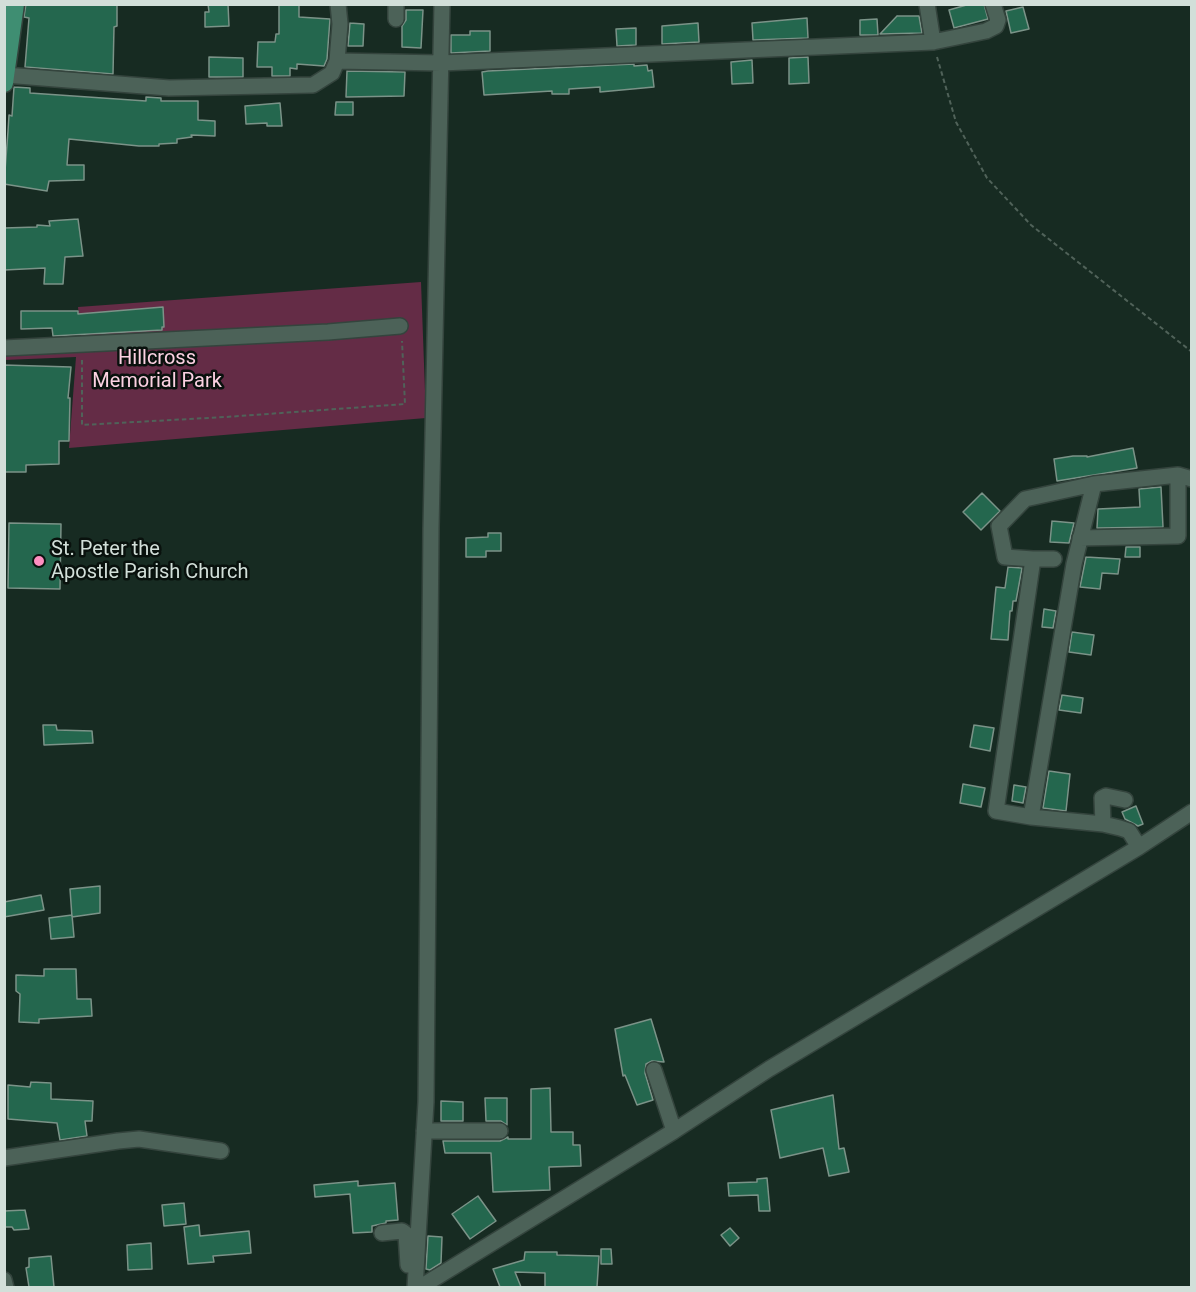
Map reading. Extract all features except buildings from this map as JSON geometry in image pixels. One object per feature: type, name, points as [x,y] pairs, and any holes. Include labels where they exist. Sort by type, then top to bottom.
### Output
[{"type":"main road","points":[[5,69],[15,4]]},
{"type":"street","points":[[5,69],[169,88],[313,85],[332,73],[337,61],[340,24],[338,4]]},
{"type":"street","points":[[417,1287],[424,1131],[432,516],[442,4]]},
{"type":"street","points":[[927,4],[933,42]]},
{"type":"street","points":[[337,61],[441,63],[933,42],[986,31],[996,26],[998,21],[993,4]]},
{"type":"street","points":[[4,348],[400,326]]},
{"type":"street","points":[[1054,559],[1005,557],[999,526],[1025,499],[1094,484],[1185,477],[1178,536],[1080,538]]},
{"type":"street","points":[[1031,818],[1080,538],[1094,484]]},
{"type":"street","points":[[1033,559],[996,812],[1031,818],[1103,824],[1129,831],[1139,847]]},
{"type":"street","points":[[1103,824],[1102,798],[1106,796],[1125,800]]},
{"type":"street","points":[[417,1287],[674,1131],[770,1068],[1139,847],[1191,812]]},
{"type":"street","points":[[654,1070],[674,1131]]},
{"type":"street","points":[[424,1131],[500,1131]]},
{"type":"street","points":[[4,1158],[140,1139],[221,1151]]},
{"type":"street","points":[[381,1233],[402,1232],[406,1234],[408,1287]]},
{"type":"street","points":[[4,1280],[6,1287]]},
{"type":"path","points":[[933,42],[956,122],[987,178],[1031,225],[1191,352]]},
{"type":"path","points":[[83,345],[82,425],[215,418],[405,404],[400,326]]},
{"type":"green space","name":"Hillcross Memorial Park","points":[[421,282],[426,418],[69,448],[76,357],[5,360],[5,339],[81,338],[78,307]]},
{"type":"place","name":"St. Peter the Apostle Parish Church","points":[[39,561]]}]
